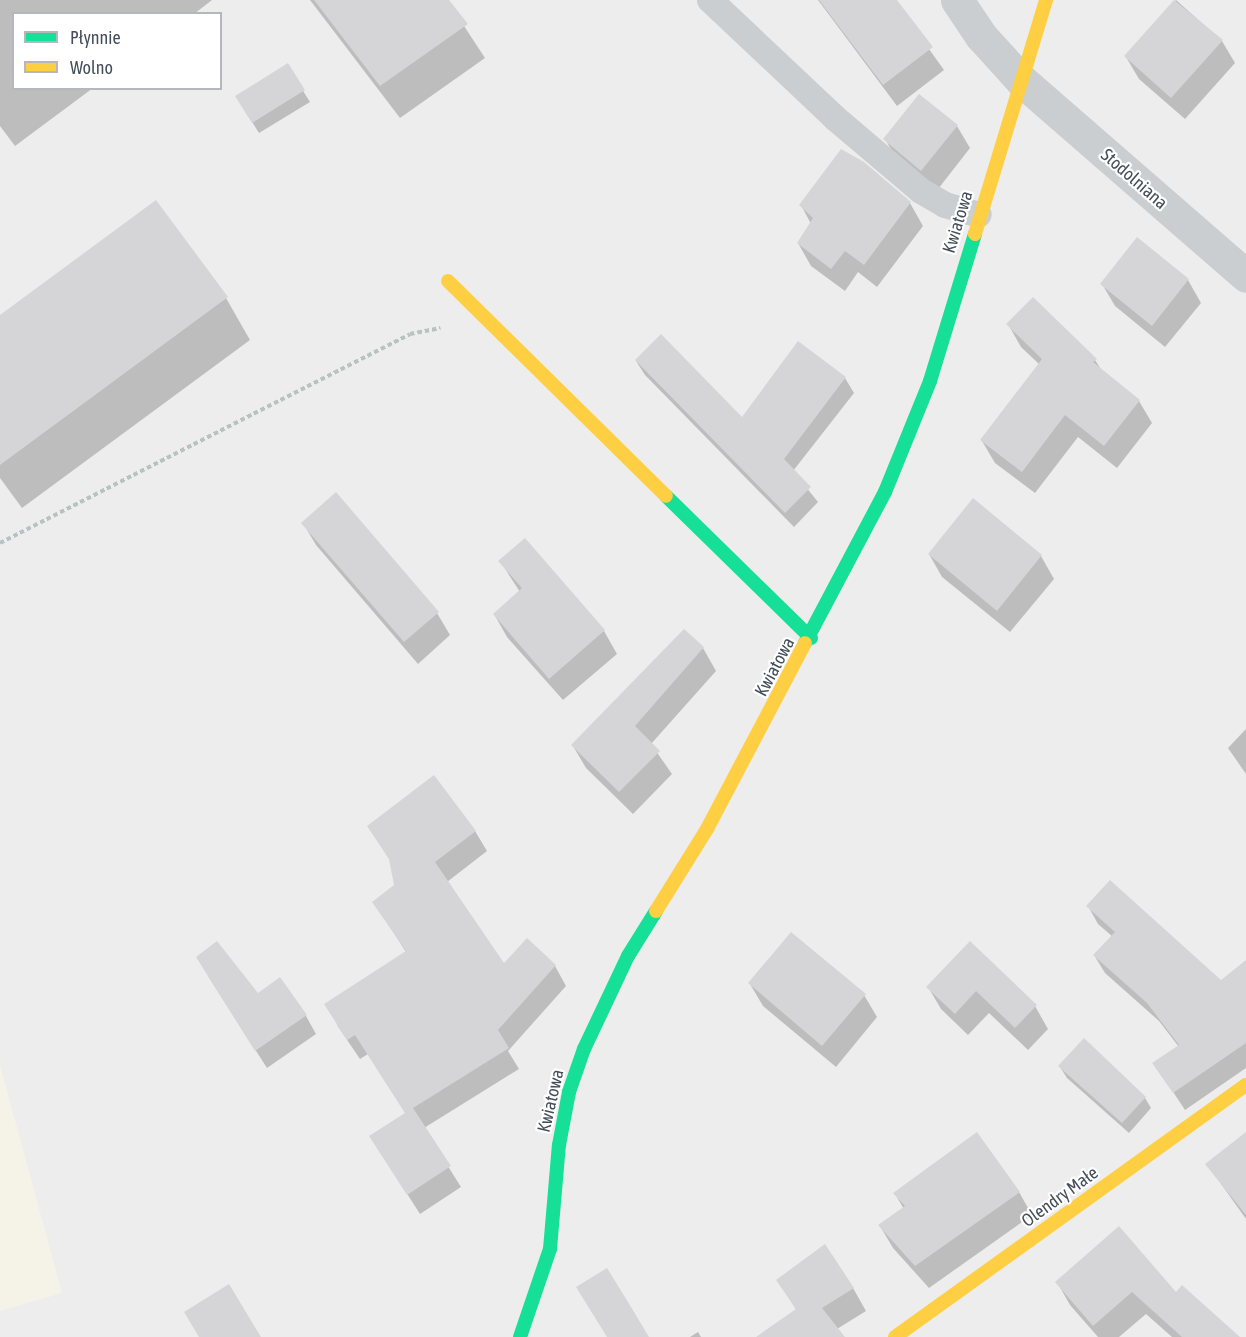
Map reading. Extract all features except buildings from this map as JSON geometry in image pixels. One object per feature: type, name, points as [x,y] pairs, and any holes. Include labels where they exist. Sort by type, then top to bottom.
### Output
[{"type":"street","name":"Stodolniana","points":[[957,0],[981,36],[1022,81],[1246,276]]},
{"type":"street","name":"Kwiatowa","points":[[520,1337],[550,1249],[559,1145],[569,1092],[584,1049],[628,956],[707,829],[811,638],[885,492],[930,381],[1046,0]]},
{"type":"street","points":[[448,281],[732,564],[811,638]]},
{"type":"street","name":"Olendry Małe","points":[[895,1337],[1246,1085]]},
{"type":"lane","points":[[710,0],[835,118],[921,191],[945,205],[979,215]]},
{"type":"path","points":[[0,543],[410,334],[487,318]]},
{"type":"shaded area","points":[[0,1065],[62,1293],[0,1311]]},
{"type":"traffic: fast","points":[[805,643],[885,492],[930,381],[975,234]]},
{"type":"traffic: fast","points":[[666,496],[811,638]]},
{"type":"traffic: fast","points":[[520,1337],[550,1249],[559,1145],[569,1092],[584,1049],[628,956],[656,911]]},
{"type":"traffic: slow","points":[[975,234],[1046,0]]},
{"type":"traffic: slow","points":[[448,281],[666,496]]},
{"type":"traffic: slow","points":[[656,911],[707,829],[805,643]]},
{"type":"traffic: slow","points":[[895,1337],[1246,1085]]}]
